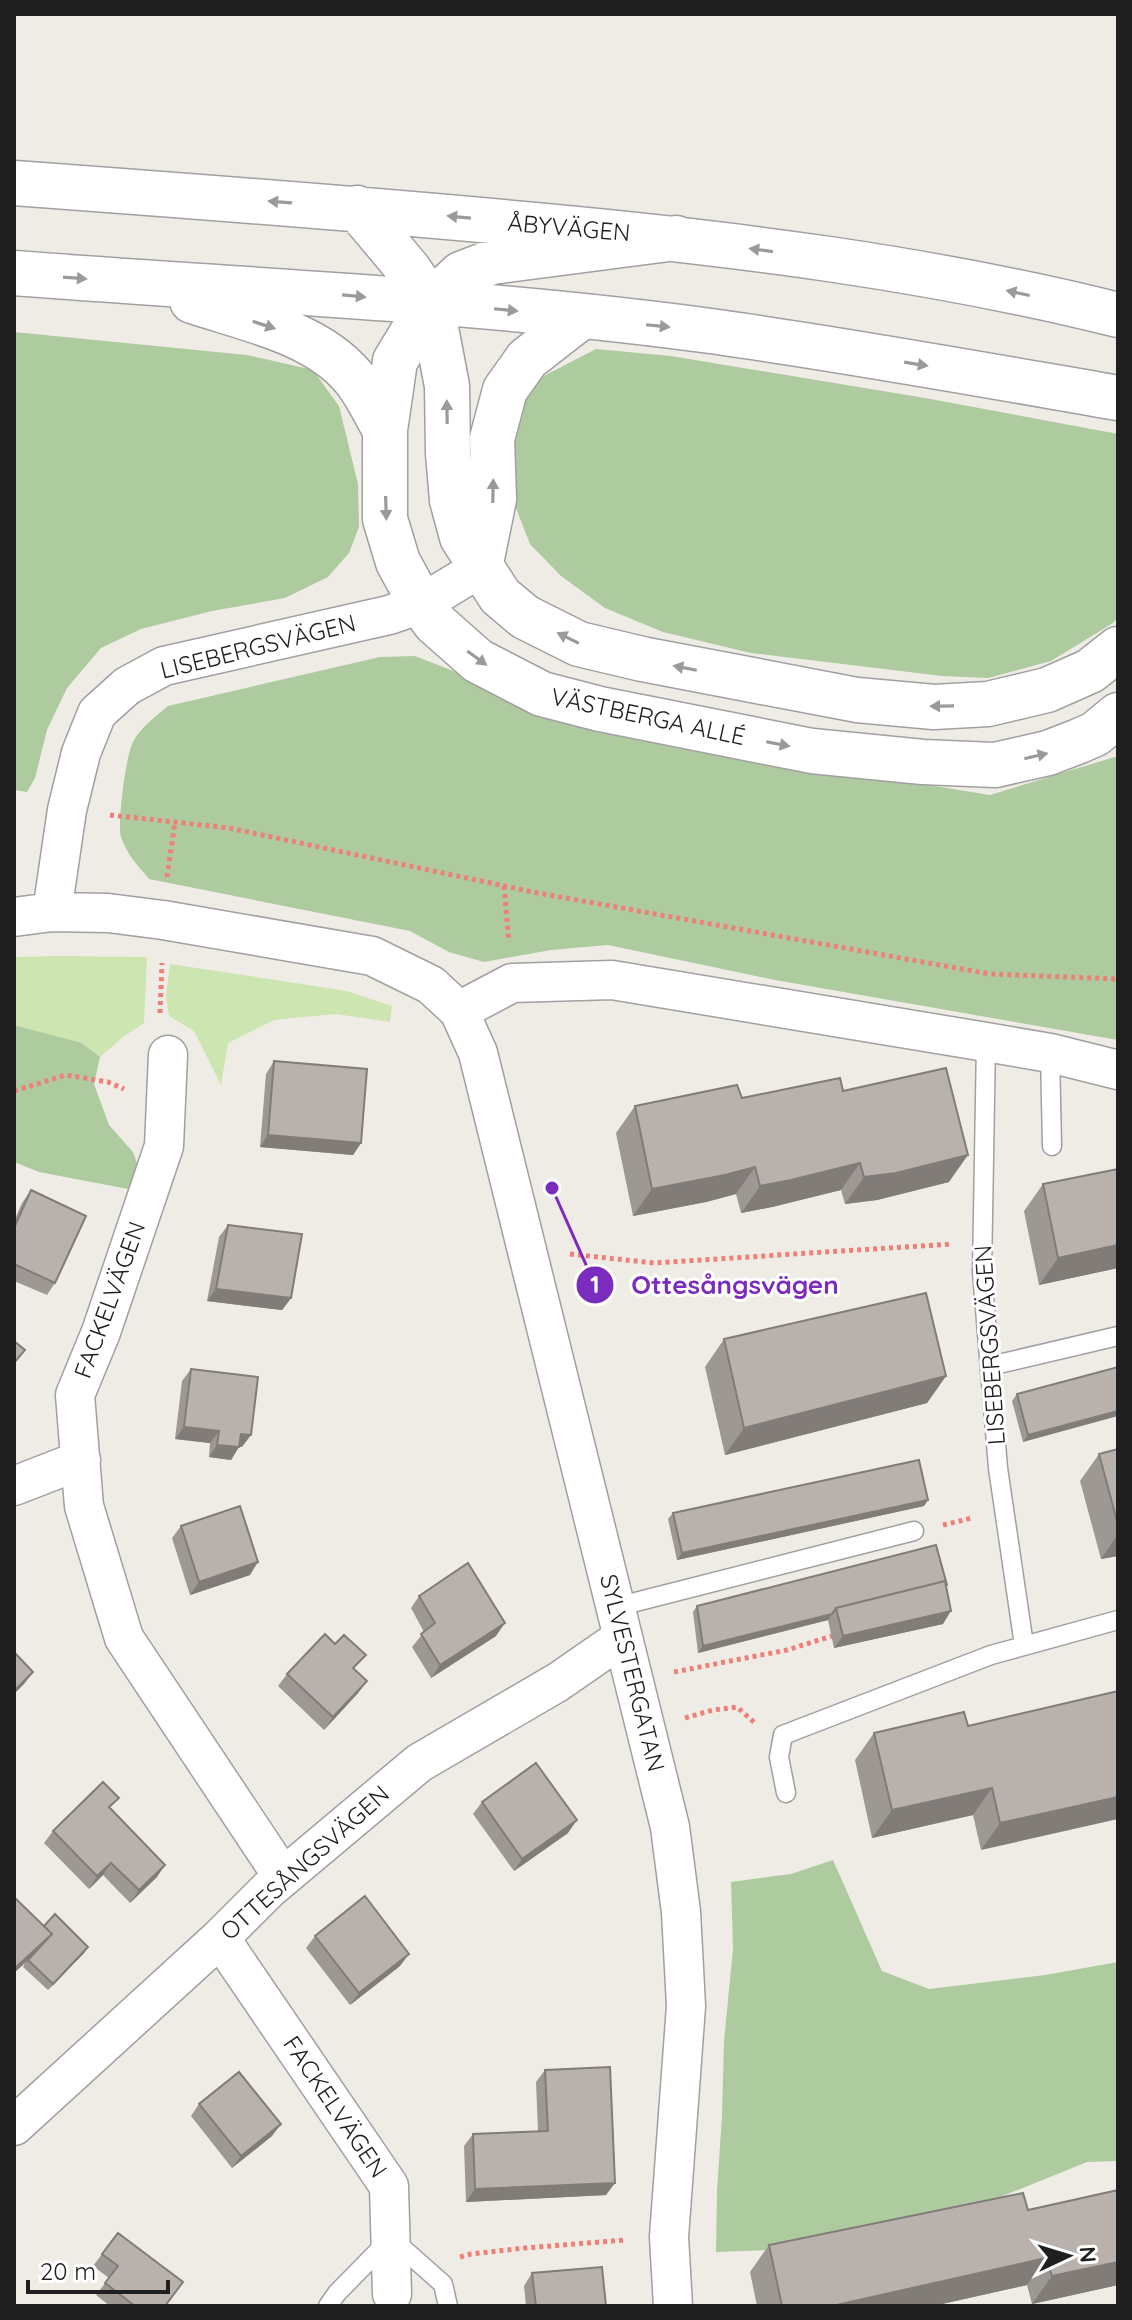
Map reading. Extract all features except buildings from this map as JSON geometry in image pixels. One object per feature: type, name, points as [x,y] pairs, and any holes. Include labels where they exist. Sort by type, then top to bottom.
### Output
[{"type":"street","name":"ÅBYVÄGEN","points":[[14,183],[357,208],[676,238],[905,269],[1118,315]]},
{"type":"street","points":[[357,208],[409,270],[431,302],[447,386],[452,500],[462,537],[500,596],[525,617],[579,644],[642,659],[857,700],[934,707],[988,704],[1047,690],[1090,671],[1118,649]]},
{"type":"street","name":"VÄSTBERGA ALLÉ","points":[[676,238],[492,262],[461,274],[431,302],[395,361],[385,430],[385,519],[398,562],[435,623],[478,661],[542,694],[600,709],[812,751],[923,762],[995,765],[1048,753],[1087,738],[1118,715]]},
{"type":"street","points":[[14,273],[431,302],[717,332],[1118,398]]},
{"type":"street","points":[[137,283],[305,339],[354,377],[385,430]]},
{"type":"street","points":[[480,568],[494,499],[492,439],[505,390],[527,359],[581,317]]},
{"type":"street","name":"LISEBERGSVÄGEN","points":[[52,912],[67,810],[81,753],[97,713],[127,686],[164,666],[389,615],[421,604],[480,568]]},
{"type":"street","points":[[14,917],[52,912],[108,913],[372,956],[431,985],[459,1011],[512,983],[612,980],[1050,1053],[1118,1070]]},
{"type":"street","name":"SYLVESTERGATAN","points":[[459,1011],[478,1053],[670,1827],[682,1928],[686,2006],[669,2237],[673,2306]]},
{"type":"street","name":"FACKELVÄGEN","points":[[168,1055],[164,1146],[101,1332],[75,1395],[84,1506],[124,1638],[283,1877]]},
{"type":"street","points":[[14,1486],[81,1460]]},
{"type":"street","name":"OTTESÅNGSVÄGEN","points":[[14,2126],[283,1877],[419,1763],[558,1682],[620,1622]]},
{"type":"street","name":"FACKELVÄGEN","points":[[220,1938],[389,2186],[393,2300]]},
{"type":"lane","name":"LISEBERGSVÄGEN","points":[[986,1042],[982,1272],[998,1468],[1024,1645]]},
{"type":"lane","points":[[1050,1053],[1052,1146]]},
{"type":"lane","points":[[990,1366],[1118,1336]]},
{"type":"lane","points":[[620,1622],[914,1531]]},
{"type":"lane","points":[[786,1793],[779,1757],[783,1735],[991,1655],[1118,1620]]},
{"type":"lane","points":[[328,2306],[391,2238],[443,2284],[448,2306]]},
{"type":"path","points":[[67,810],[229,828],[504,886],[990,974],[1118,979]]},
{"type":"path","points":[[504,886],[512,983]]},
{"type":"path","points":[[14,1091],[66,1075],[108,1082],[166,1105]]},
{"type":"path","points":[[574,1254],[654,1263],[983,1242]]},
{"type":"path","points":[[914,1531],[1004,1511]]},
{"type":"path","points":[[634,1680],[787,1650],[832,1636]]},
{"type":"path","points":[[713,1710],[737,1707],[753,1723]]},
{"type":"path","points":[[425,2268],[471,2254],[669,2237]]},
{"type":"green space","points":[[14,332],[247,355],[313,370],[339,406],[358,484],[359,527],[349,553],[328,577],[285,598],[212,611],[141,629],[101,648],[67,688],[47,730],[35,778],[27,792],[14,790]]},
{"type":"green space","points":[[596,349],[671,356],[1118,434],[1118,617],[1051,661],[988,678],[942,676],[751,653],[663,632],[605,608],[561,576],[530,544],[512,498],[505,467],[517,415],[536,380]]},
{"type":"green space","points":[[415,656],[453,671],[517,706],[556,717],[990,795],[1118,756],[1118,1040],[775,980],[608,945],[551,950],[484,962],[449,952],[410,931],[149,879],[133,859],[123,843],[120,829],[130,749],[149,722],[168,706],[380,657]]},
{"type":"green space","points":[[14,957],[147,957],[144,1023],[100,1057],[82,1043],[14,1025]]},
{"type":"green space","points":[[170,964],[347,991],[392,1006],[390,1022],[336,1014],[274,1020],[228,1043],[221,1085],[194,1031],[169,1016],[166,997]]},
{"type":"green space","points":[[14,1025],[82,1043],[100,1057],[94,1084],[109,1125],[133,1152],[144,1183],[128,1189],[39,1172],[14,1162]]},
{"type":"green space","points":[[833,1860],[882,1971],[929,1989],[1045,1975],[1118,1962],[1118,2161],[1087,2162],[983,2204],[768,2250],[716,2252],[724,2041],[733,1949],[731,1882],[791,1874]]},
{"type":"place","name":"Ottesångsvägen","points":[[552,1188]]}]
